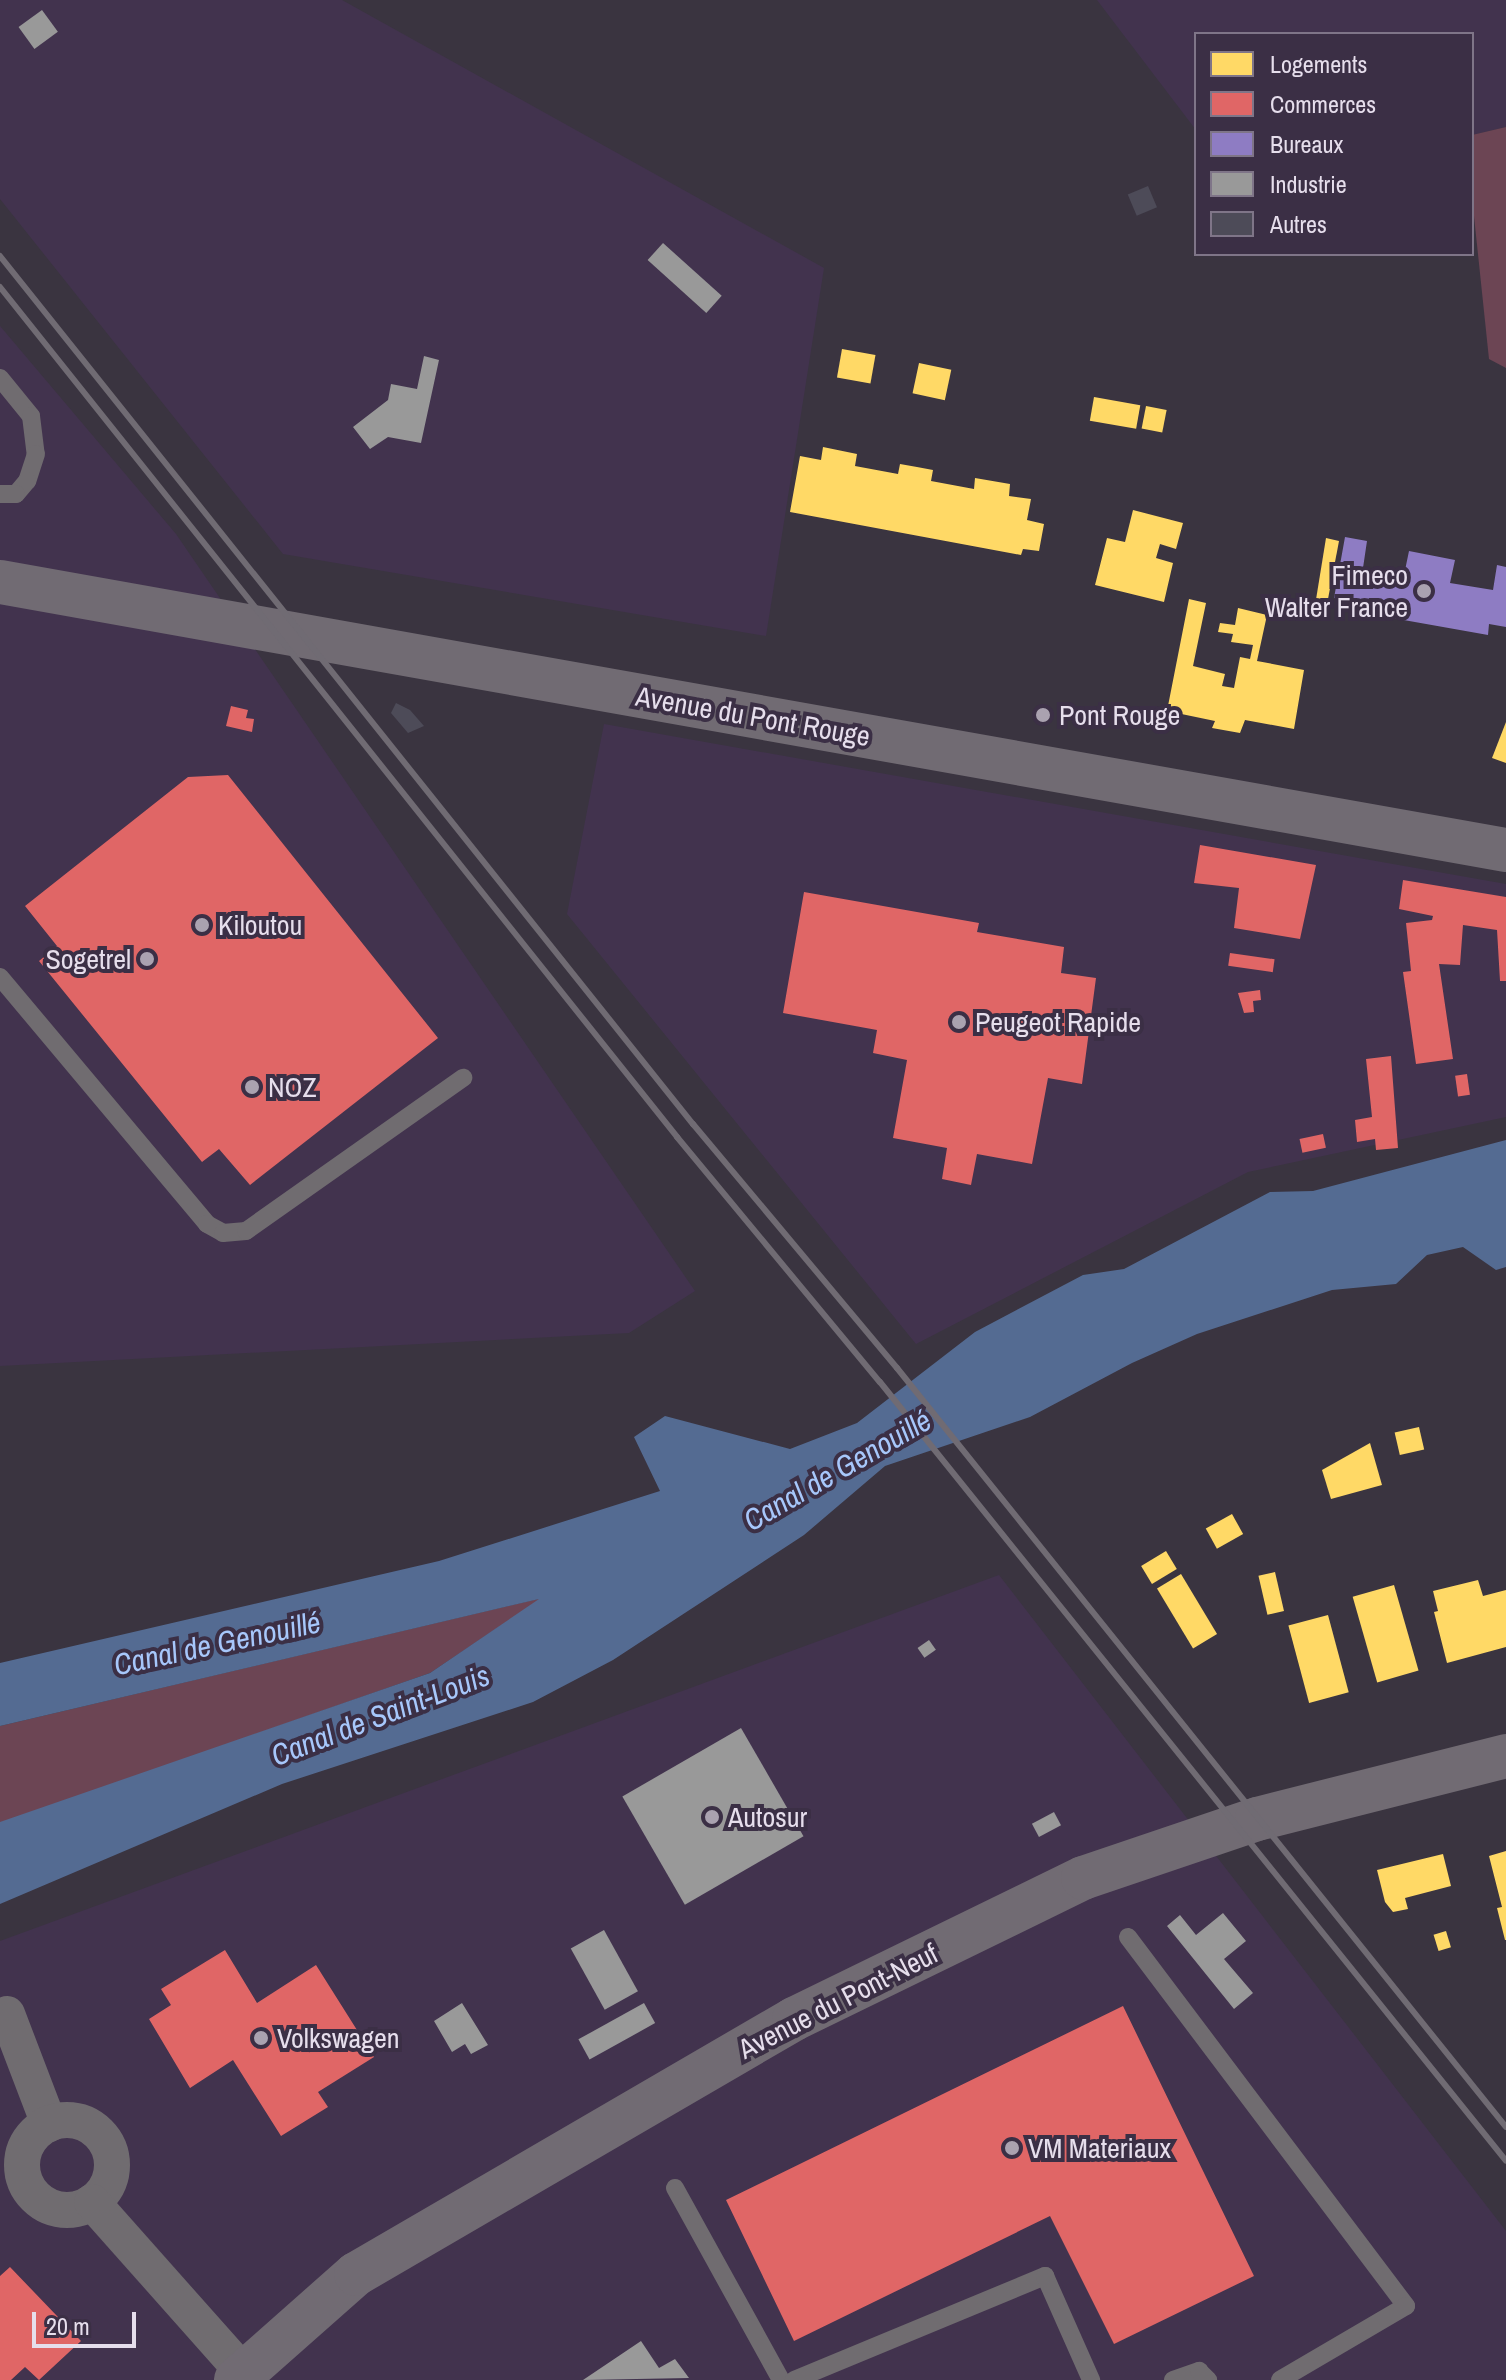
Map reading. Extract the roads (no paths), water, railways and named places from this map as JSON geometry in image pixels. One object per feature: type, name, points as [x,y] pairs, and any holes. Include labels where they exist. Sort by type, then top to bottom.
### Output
[{"type":"main road","name":"Avenue du Pont Rouge","points":[[0,582],[1506,850]]},
{"type":"main road","name":"Avenue du Pont-Neuf","points":[[240,2376],[356,2274],[794,2019],[1083,1878],[1235,1825],[1506,1756]]},
{"type":"street","points":[[7,2014],[49,2124]]},
{"type":"street","points":[[78,2122],[92,2127],[110,2150],[110,2179],[92,2202],[64,2210],[14,2193],[27,2144],[49,2124],[78,2122]]},
{"type":"street","points":[[92,2202],[240,2376]]},
{"type":"lane","points":[[0,378],[31,416],[36,454],[27,481],[16,494],[0,494]]},
{"type":"lane","points":[[0,977],[207,1224],[223,1233],[246,1231],[463,1078]]},
{"type":"lane","points":[[1128,1937],[1406,2306],[1280,2380]]},
{"type":"lane","points":[[675,2188],[781,2380]]},
{"type":"lane","points":[[794,2380],[1045,2276],[1091,2380]]},
{"type":"lane","points":[[1173,2380],[1199,2371],[1208,2380]]},
{"type":"water","points":[[1506,1140],[1506,1267],[1496,1270],[1463,1247],[1427,1255],[1396,1284],[1332,1290],[1197,1334],[1132,1363],[1030,1417],[885,1466],[804,1535],[613,1660],[533,1702],[282,1784],[0,1904],[0,1822],[430,1673],[539,1599],[0,1726],[0,1663],[439,1561],[660,1491],[634,1437],[665,1416],[790,1449],[857,1423],[975,1332],[1083,1275],[1124,1269],[1270,1192],[1313,1191]]},
{"type":"railway","points":[[0,256],[693,1124],[897,1368],[1506,2127]]},
{"type":"railway","points":[[0,287],[677,1137],[880,1382],[1506,2161]]},
{"type":"place","name":"Fimeco Walter France","points":[[1424,591]]},
{"type":"place","name":"Pont Rouge","points":[[1043,715]]},
{"type":"place","name":"Kiloutou","points":[[202,925]]},
{"type":"place","name":"Sogetrel","points":[[147,959]]},
{"type":"place","name":"Peugeot Rapide","points":[[959,1022]]},
{"type":"place","name":"NOZ","points":[[252,1087]]},
{"type":"place","name":"Autosur","points":[[712,1817]]},
{"type":"place","name":"Volkswagen","points":[[261,2038]]},
{"type":"place","name":"VM Materiaux","points":[[1012,2148]]},
{"type":"water label","name":"Canal de Genouillé","points":[[837,1470]]},
{"type":"water label","name":"Canal de Genouillé","points":[[217,1643]]},
{"type":"water label","name":"Canal de Saint-Louis","points":[[380,1715]]}]
